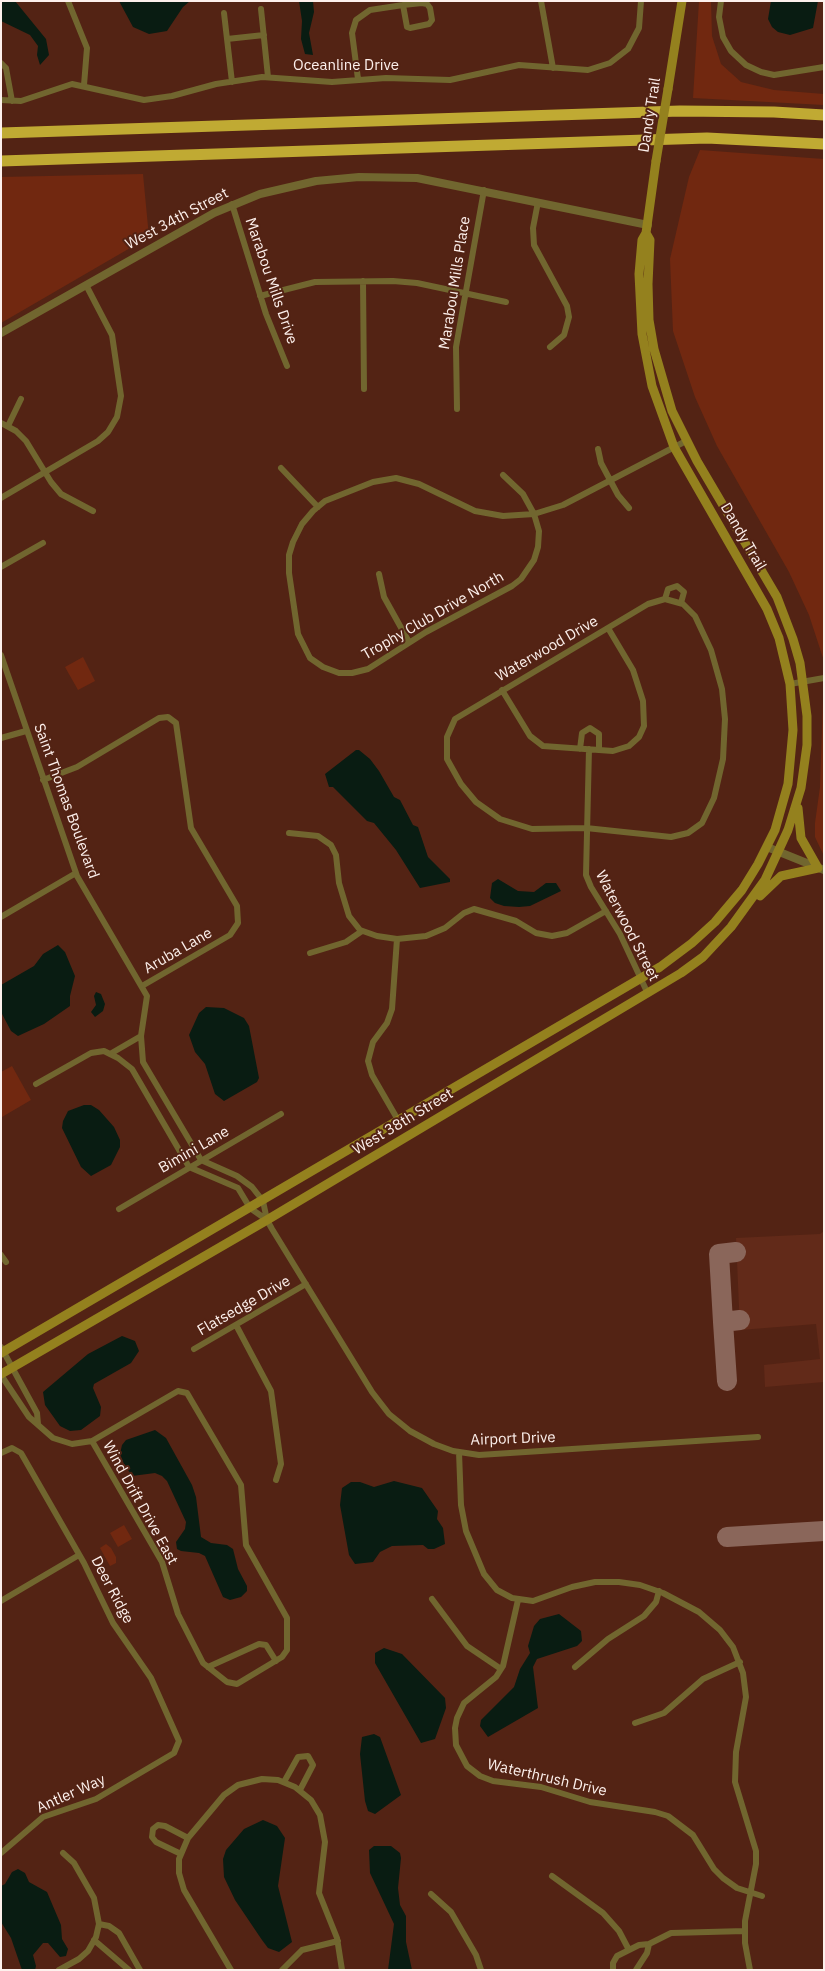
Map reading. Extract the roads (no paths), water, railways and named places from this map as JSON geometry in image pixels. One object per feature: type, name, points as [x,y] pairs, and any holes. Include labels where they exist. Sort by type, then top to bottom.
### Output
[{"type":"highway","points":[[1,133],[680,111],[774,112],[824,115]]},
{"type":"highway","points":[[1,161],[707,138],[824,144]]},
{"type":"main road","name":"Dandy Trail","points":[[682,1],[647,229],[642,240],[639,266],[642,334],[656,400],[674,447],[767,609],[778,638],[790,684],[793,715],[791,765],[783,804],[767,847]]},
{"type":"main road","name":"Dandy Trail","points":[[647,229],[650,240],[648,303],[653,342],[672,411],[686,441],[777,598],[794,639],[804,682],[807,745],[798,800],[779,852]]},
{"type":"main road","points":[[743,914],[771,883],[781,876],[821,869],[801,838],[798,800]]},
{"type":"main road","name":"West 38th Street","points":[[2,1351],[263,1201],[640,979],[681,952],[715,922],[742,890],[767,847]]},
{"type":"main road","name":"West 38th Street","points":[[1,1374],[267,1220],[648,994],[691,966],[743,914],[765,880],[779,852]]},
{"type":"street","points":[[68,1],[87,48],[84,85]]},
{"type":"street","points":[[542,1],[553,68]]},
{"type":"street","name":"Oceanline Drive","points":[[1,100],[21,100],[66,85],[84,85],[144,100],[232,82],[268,77],[325,82],[386,78],[450,80],[471,78],[519,66],[588,70],[604,66],[616,60],[628,48],[637,34],[641,22],[641,1]]},
{"type":"street","points":[[721,1],[719,17],[723,36],[731,51],[743,63],[761,72],[774,74],[824,67]]},
{"type":"street","points":[[358,80],[352,33],[356,20],[370,10],[402,5],[422,3],[428,4],[432,20],[429,24],[410,28],[407,26],[402,5]]},
{"type":"street","points":[[261,9],[268,77]]},
{"type":"street","points":[[224,13],[232,82]]},
{"type":"street","points":[[227,39],[264,35]]},
{"type":"street","points":[[1,63],[6,69],[12,101]]},
{"type":"street","name":"West 34th Street","points":[[1,334],[195,222],[232,204],[287,187],[348,177],[417,178],[484,190],[647,229]]},
{"type":"street","name":"Marabou Mills Place","points":[[457,409],[456,347],[464,292],[484,190]]},
{"type":"street","points":[[538,202],[533,225],[534,245],[567,306],[569,317],[566,331],[550,348]]},
{"type":"street","name":"Marabou Mills Drive","points":[[232,204],[260,296],[287,366]]},
{"type":"street","points":[[363,280],[364,389]]},
{"type":"street","points":[[260,296],[308,283],[363,280],[417,282],[506,302]]},
{"type":"street","points":[[1,498],[101,439],[112,426],[120,410],[121,393],[112,335],[86,285]]},
{"type":"street","points":[[21,399],[5,424],[26,441],[45,473],[63,496],[93,511]]},
{"type":"street","points":[[281,468],[318,507],[333,497],[373,482],[396,478],[419,484],[475,511],[503,516],[534,514],[563,505],[686,441]]},
{"type":"street","points":[[598,449],[600,460],[610,480],[619,497],[629,508]]},
{"type":"street","name":"Trophy Club Drive North","points":[[318,507],[298,529],[289,555],[289,573],[300,640],[306,652],[318,664],[332,672],[346,674],[368,669],[410,642],[512,586],[521,579],[531,566],[537,552],[539,531],[534,514],[520,489],[503,475]]},
{"type":"street","points":[[1,567],[43,543]]},
{"type":"street","points":[[379,574],[384,597],[410,642]]},
{"type":"street","points":[[586,828],[671,837],[681,835],[699,826],[709,811],[719,779],[725,736],[724,702],[714,659],[697,619],[681,603],[684,592],[677,586],[668,589],[665,599]]},
{"type":"street","name":"Waterwood Drive","points":[[586,828],[532,829],[510,824],[492,815],[469,795],[452,768],[446,753],[446,738],[450,728],[460,715],[651,602],[665,599],[681,603]]},
{"type":"street","points":[[502,690],[528,734],[536,742],[550,748],[613,751],[629,746],[639,737],[644,722],[643,702],[636,679],[608,628]]},
{"type":"street","name":"Saint Thomas Boulevard","points":[[1,655],[76,873],[148,996],[141,1036],[143,1062],[201,1160]]},
{"type":"street","points":[[790,684],[824,678]]},
{"type":"street","name":"Aruba Lane","points":[[43,780],[77,767],[159,718],[170,718],[177,726],[191,828],[238,909],[238,923],[234,931],[227,937],[142,986]]},
{"type":"street","points":[[580,749],[582,733],[585,729],[591,728],[599,734],[599,750]]},
{"type":"street","points":[[1,738],[26,731]]},
{"type":"street","name":"Waterwood Street","points":[[590,749],[586,875],[620,934],[648,994]]},
{"type":"street","points":[[289,833],[318,836],[333,848],[346,908],[352,922],[362,931],[397,939],[426,936],[440,930],[464,913],[474,909],[516,921],[536,932],[552,936],[567,933],[606,911]]},
{"type":"street","points":[[767,847],[821,869]]},
{"type":"street","points":[[1,917],[76,873]]},
{"type":"street","points":[[310,953],[346,942],[362,931]]},
{"type":"street","points":[[397,939],[392,1010],[387,1024],[373,1042],[368,1061],[372,1075],[398,1120]]},
{"type":"street","points":[[110,1054],[141,1036]]},
{"type":"street","points":[[36,1084],[88,1054],[104,1052],[110,1054],[132,1069],[189,1167],[238,1188],[250,1208],[267,1220]]},
{"type":"street","points":[[132,1069],[143,1062]]},
{"type":"street","name":"Bimini Lane","points":[[119,1209],[281,1114]]},
{"type":"street","points":[[201,1160],[238,1176],[252,1186],[263,1201],[267,1220]]},
{"type":"street","name":"Airport Drive","points":[[267,1220],[372,1392],[389,1414],[424,1440],[459,1452],[492,1454],[758,1437]]},
{"type":"street","points":[[1,1255],[6,1262]]},
{"type":"street","name":"Flatsedge Drive","points":[[194,1349],[306,1284]]},
{"type":"street","points":[[236,1325],[271,1391],[281,1464],[276,1480]]},
{"type":"street","points":[[2,1351],[37,1413],[38,1424]]},
{"type":"street","points":[[1,1374],[29,1417],[59,1441],[72,1444],[92,1441],[178,1391],[190,1395],[240,1482],[246,1545],[287,1618],[286,1651],[276,1661],[266,1645],[259,1644],[208,1667]]},
{"type":"street","name":"Wind Drift Drive East","points":[[92,1441],[162,1562],[178,1614],[197,1655],[208,1667],[227,1682],[237,1684],[276,1661]]},
{"type":"street","name":"Deer Ridge","points":[[1,1453],[9,1449],[15,1449],[21,1453],[80,1555],[113,1623],[151,1678],[179,1740],[178,1747]]},
{"type":"street","points":[[459,1452],[462,1515],[468,1538],[490,1583],[503,1594],[518,1600],[542,1600],[572,1587],[602,1582],[633,1583],[660,1591],[699,1612],[713,1622],[729,1640],[740,1662],[746,1686],[746,1704],[736,1752],[734,1776],[737,1793],[756,1851],[755,1871],[745,1931],[750,1970]]},
{"type":"street","points":[[1,1602],[80,1555]]},
{"type":"street","points":[[575,1667],[608,1639],[644,1616],[656,1602],[660,1591]]},
{"type":"street","points":[[432,1599],[467,1646],[501,1669]]},
{"type":"street","name":"Waterthrush Drive","points":[[518,1600],[508,1654],[501,1669],[489,1683],[466,1701],[457,1718],[454,1735],[457,1749],[463,1761],[472,1771],[484,1778],[500,1783],[542,1787],[600,1804],[665,1814],[691,1832],[714,1869],[723,1878],[762,1896]]},
{"type":"street","points":[[636,1723],[664,1713],[703,1679],[740,1662]]},
{"type":"street","name":"Antler Way","points":[[1,1853],[43,1817],[96,1799],[174,1753],[178,1747]]},
{"type":"street","points":[[284,1782],[298,1757],[308,1756],[313,1765],[300,1790]]},
{"type":"street","points":[[231,1970],[182,1887],[178,1870],[180,1854],[188,1838],[219,1800],[235,1787],[262,1779],[284,1782],[300,1790],[315,1806],[323,1824],[325,1842],[319,1891],[338,1941],[342,1970]]},
{"type":"street","points":[[180,1854],[156,1842],[152,1837],[153,1829],[158,1826],[165,1826],[188,1838]]},
{"type":"street","points":[[59,1970],[81,1957],[94,1940],[99,1924],[94,1898],[74,1863],[64,1853]]},
{"type":"street","points":[[552,1876],[603,1913],[619,1931],[629,1950]]},
{"type":"street","points":[[431,1894],[451,1912],[476,1955],[480,1970]]},
{"type":"street","points":[[99,1924],[109,1926],[120,1934],[140,1970]]},
{"type":"street","points":[[613,1970],[614,1959],[639,1945],[649,1944],[675,1932],[745,1931]]},
{"type":"street","points":[[94,1940],[129,1970]]},
{"type":"street","points":[[282,1970],[302,1950],[338,1941]]},
{"type":"street","points":[[636,1970],[647,1953],[649,1944]]}]
